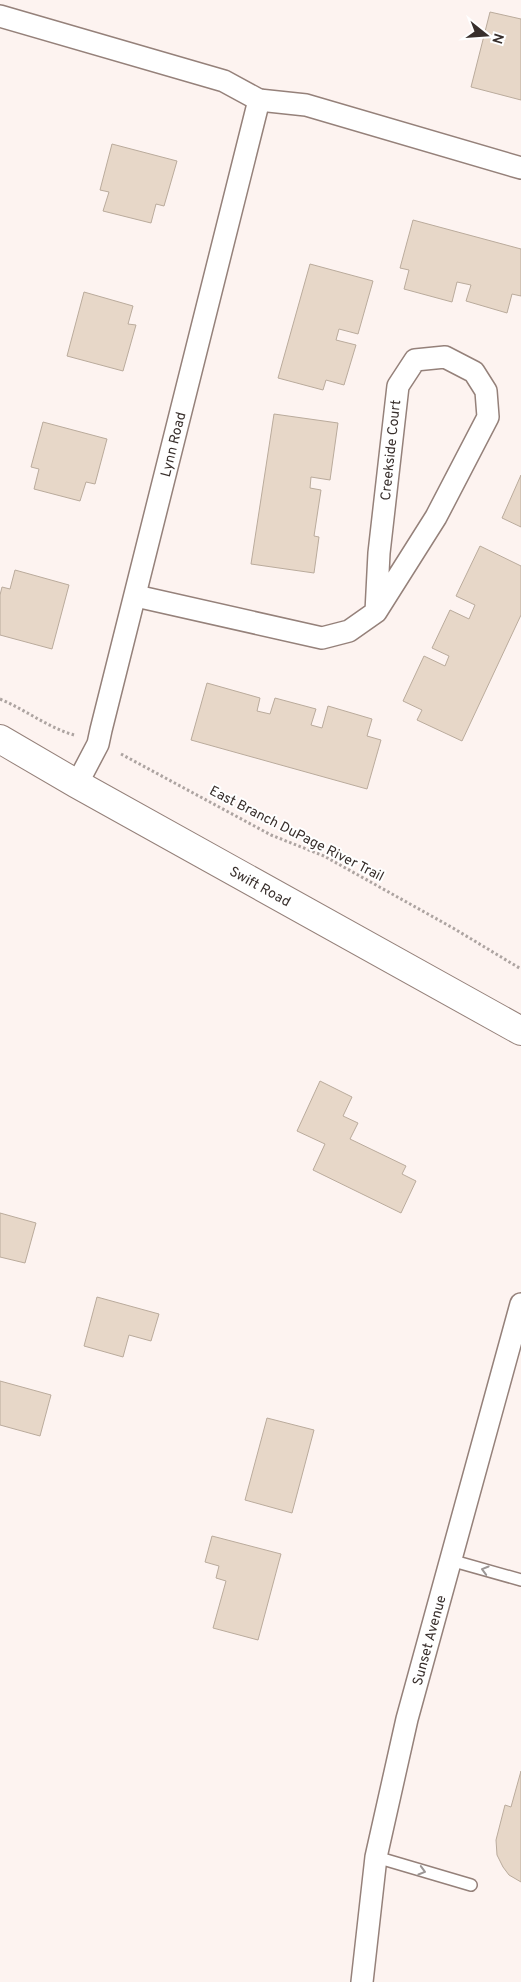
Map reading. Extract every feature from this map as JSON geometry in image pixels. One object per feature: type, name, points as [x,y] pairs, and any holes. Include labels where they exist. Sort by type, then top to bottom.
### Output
[{"type":"street","points":[[0,16],[224,81],[259,100],[306,105],[521,168]]},
{"type":"street","name":"Lynn Road","points":[[77,784],[98,744],[259,100]]},
{"type":"street","name":"Creekside Court","points":[[136,596],[322,638],[349,631],[376,612],[436,517],[488,417],[486,391],[474,372],[445,357],[415,360],[398,386],[379,553],[376,612]]},
{"type":"street","name":"Swift Road","points":[[0,739],[77,784],[521,1031]]},
{"type":"street","name":"Sunset Avenue","points":[[362,1982],[376,1857],[407,1719],[521,1304]]},
{"type":"lane","points":[[450,1560],[521,1580]]},
{"type":"lane","points":[[376,1857],[471,1885]]},
{"type":"path","points":[[0,699],[55,729],[82,738]]},
{"type":"path","name":"East Branch DuPage River Trail","points":[[113,749],[271,835],[324,856],[453,928],[521,969]]},
{"type":"building","points":[[490,12],[521,19],[521,100],[471,87]]},
{"type":"building","points":[[112,144],[177,161],[164,206],[156,204],[151,223],[103,211],[109,192],[100,190]]},
{"type":"building","points":[[413,220],[521,249],[521,296],[512,294],[507,313],[466,301],[471,285],[457,282],[452,302],[404,289],[409,270],[400,268]]},
{"type":"building","points":[[310,264],[373,281],[358,334],[339,329],[336,340],[356,345],[344,385],[326,380],[323,390],[278,378]]},
{"type":"building","points":[[84,292],[133,306],[128,324],[136,325],[123,371],[67,356]]},
{"type":"building","points":[[274,414],[338,423],[330,480],[311,477],[310,488],[321,490],[314,536],[319,537],[314,573],[251,564]]},
{"type":"building","points":[[43,422],[107,439],[95,484],[86,482],[80,501],[34,489],[39,469],[31,467]]},
{"type":"building","points":[[521,475],[521,527],[502,518]]},
{"type":"building","points":[[480,546],[521,566],[521,615],[462,741],[417,720],[422,710],[403,701],[424,656],[445,666],[449,656],[432,648],[450,610],[469,619],[475,605],[456,596]]},
{"type":"building","points":[[15,570],[69,585],[52,649],[0,635],[0,595],[2,587],[10,589]]},
{"type":"building","points":[[207,683],[260,698],[257,711],[270,714],[275,698],[316,709],[311,725],[322,728],[328,706],[372,719],[367,736],[381,740],[367,789],[191,740]]},
{"type":"building","points":[[320,1081],[352,1097],[343,1116],[358,1123],[350,1139],[406,1166],[402,1174],[416,1181],[401,1213],[313,1170],[325,1144],[297,1131]]},
{"type":"building","points":[[0,1213],[36,1223],[25,1263],[0,1257]]},
{"type":"building","points":[[97,1297],[159,1314],[151,1341],[129,1335],[123,1357],[84,1346]]},
{"type":"building","points":[[0,1381],[51,1395],[40,1436],[0,1425]]},
{"type":"building","points":[[267,1418],[314,1430],[292,1513],[245,1500]]},
{"type":"building","points":[[212,1536],[281,1554],[258,1640],[213,1628],[226,1581],[216,1578],[219,1566],[205,1562]]},
{"type":"building","points":[[521,1771],[521,1882],[509,1875],[503,1867],[497,1855],[496,1840],[505,1805],[511,1807]]}]
